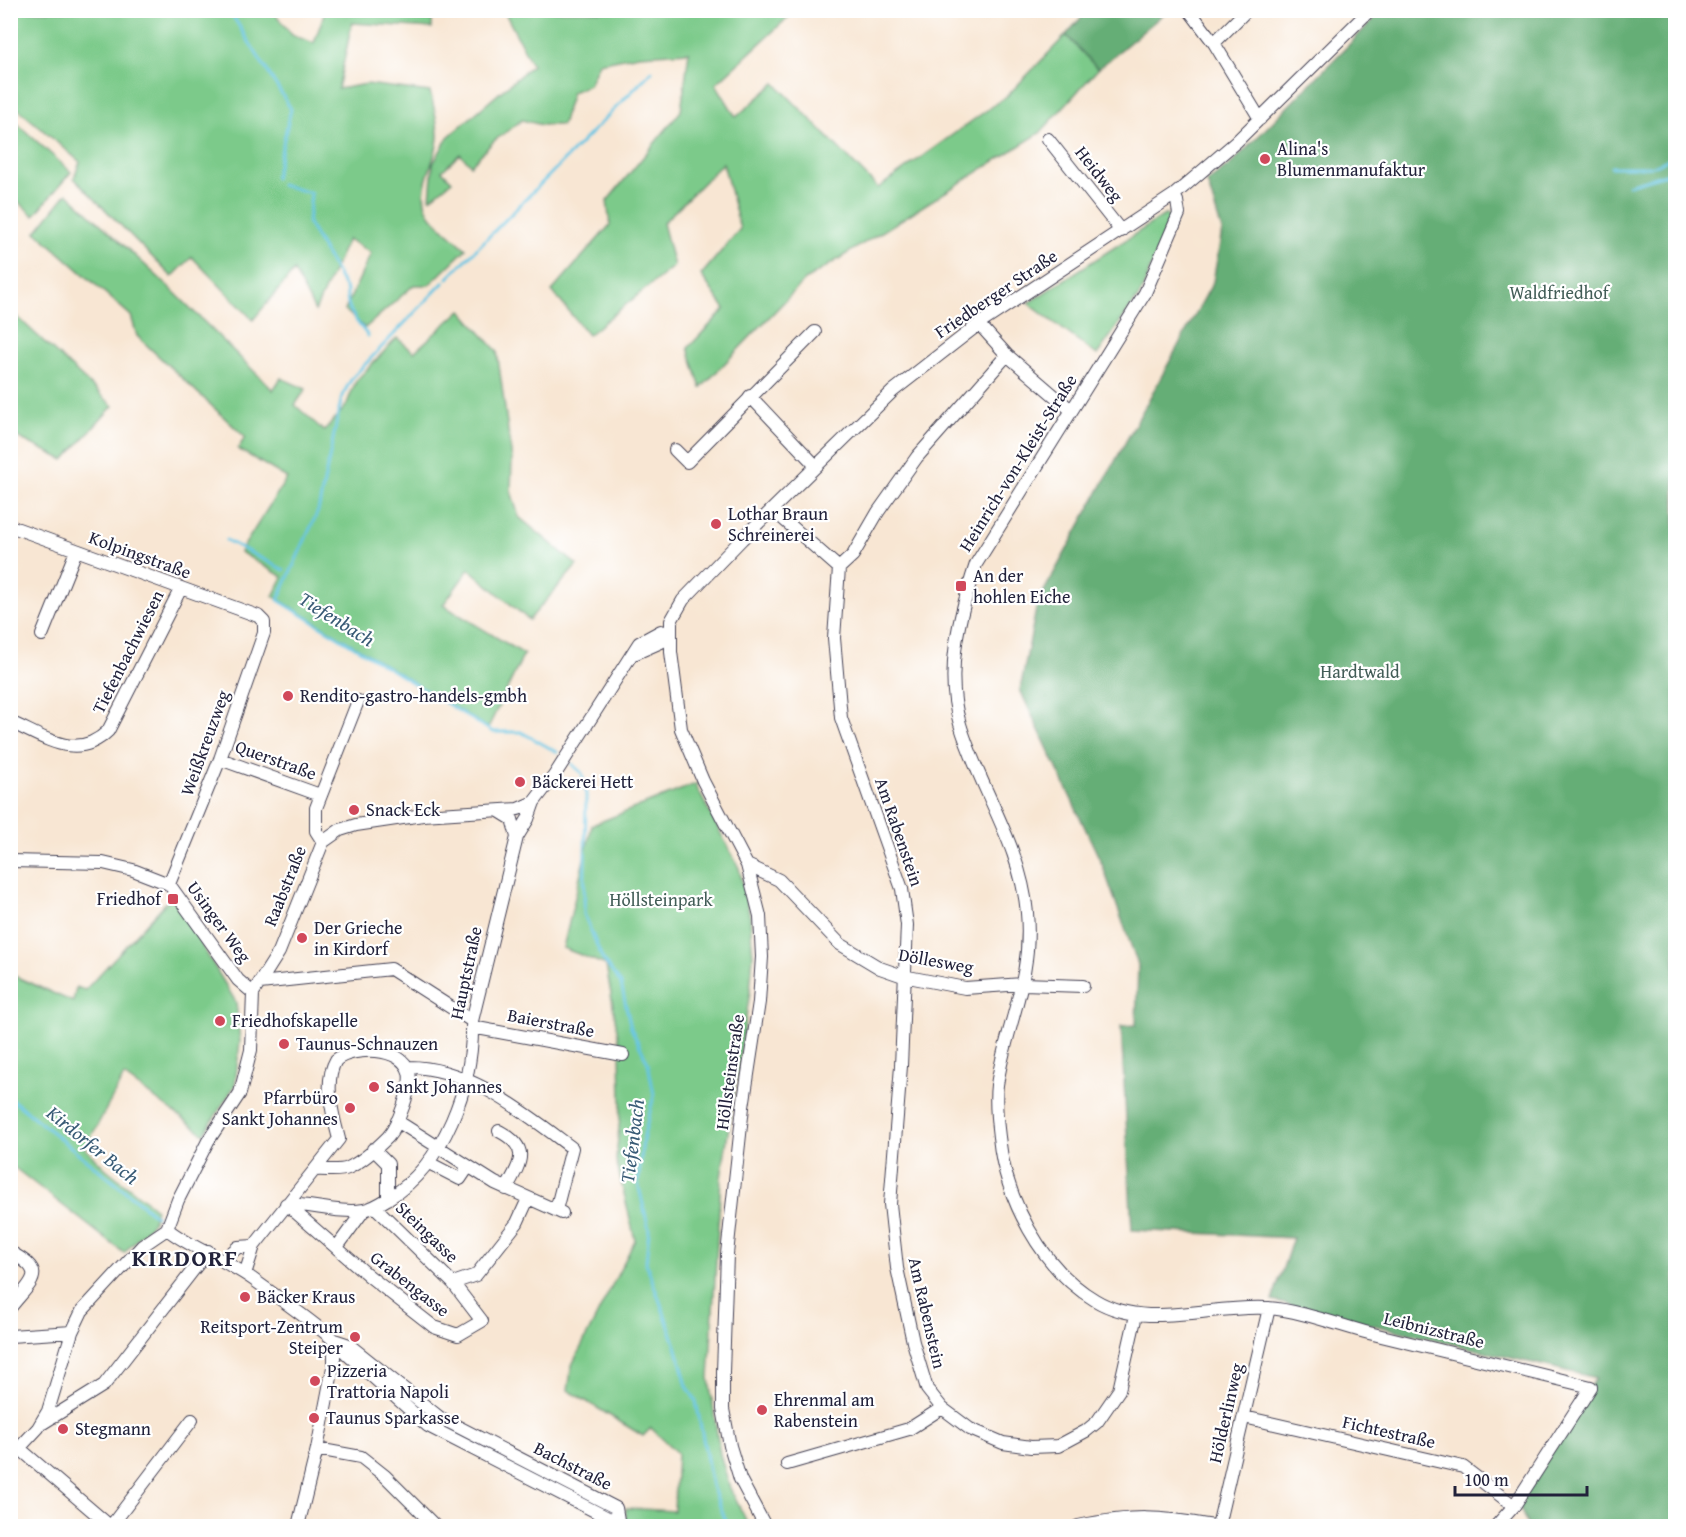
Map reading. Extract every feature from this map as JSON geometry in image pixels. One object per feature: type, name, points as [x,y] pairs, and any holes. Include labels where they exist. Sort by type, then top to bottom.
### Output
[{"type":"street","points":[[1189,10],[1214,43],[1260,119]]},
{"type":"street","points":[[1214,43],[1247,10]]},
{"type":"street","name":"Friedberger Straße","points":[[669,633],[671,621],[683,600],[893,391],[979,324],[1174,195],[1260,119],[1371,10]]},
{"type":"street","name":"Heidweg","points":[[1048,139],[1121,231]]},
{"type":"street","name":"Heinrich-von-Kleist-Straße","points":[[1174,195],[1179,214],[1145,293],[976,564],[962,606],[956,641],[954,679],[959,721],[1018,864],[1027,912],[1028,961],[997,1087],[999,1138],[1006,1180],[1029,1229],[1059,1272],[1096,1301],[1136,1315],[1269,1308]]},
{"type":"street","points":[[979,324],[1007,355],[1071,410]]},
{"type":"street","points":[[675,450],[687,462],[815,332]]},
{"type":"street","points":[[773,510],[839,568],[853,555],[878,512],[917,458],[1007,355]]},
{"type":"street","points":[[750,396],[816,466]]},
{"type":"street","name":"Kolpingstraße","points":[[10,526],[180,590],[258,616]]},
{"type":"street","points":[[42,635],[76,551]]},
{"type":"street","name":"Am Rabenstein","points":[[839,568],[834,638],[841,718],[902,889],[907,925],[903,976],[901,1066],[890,1204],[897,1268],[913,1342],[927,1389],[942,1408],[970,1429],[1003,1443],[1031,1447],[1058,1446],[1086,1431],[1097,1422],[1119,1390],[1136,1315]]},
{"type":"street","name":"Tiefenbachwiesen","points":[[10,722],[66,746],[85,746],[95,743],[108,731],[180,590]]},
{"type":"street","name":"Weißkreuzweg","points":[[169,884],[220,759],[264,633],[264,622],[258,616]]},
{"type":"street","points":[[534,802],[554,776],[628,659],[644,648],[661,642],[669,633]]},
{"type":"street","name":"Höllsteinstraße","points":[[669,633],[681,729],[703,781],[747,866],[760,916],[762,957],[727,1254],[723,1409],[730,1446],[740,1479],[765,1527]]},
{"type":"street","points":[[322,842],[316,831],[316,808],[357,701]]},
{"type":"street","name":"Querstraße","points":[[220,759],[320,795]]},
{"type":"street","name":"Raabstraße","points":[[256,988],[279,952],[322,842],[340,830],[356,825],[423,815],[518,809],[534,802]]},
{"type":"street","name":"Hauptstraße","points":[[337,1246],[370,1208],[402,1190],[440,1147],[466,1079],[471,1051],[472,1024],[516,837],[528,819],[534,802]]},
{"type":"street","points":[[499,811],[512,819],[516,837]]},
{"type":"street","name":"Usinger Weg","points":[[10,861],[103,863],[133,870],[169,884],[238,980],[256,988]]},
{"type":"street","name":"Döllesweg","points":[[747,866],[779,880],[840,944],[880,968],[903,976],[965,988],[1023,984],[1083,986]]},
{"type":"street","points":[[38,1428],[54,1395],[72,1332],[82,1311],[142,1246],[167,1229],[178,1200],[208,1141],[242,1085],[251,1050],[256,988],[391,969],[472,1024]]},
{"type":"street","name":"Baierstraße","points":[[472,1024],[623,1055]]},
{"type":"street","points":[[245,1274],[254,1246],[339,1139],[331,1089],[332,1068],[336,1060],[345,1054],[368,1050],[387,1053],[407,1067],[429,1067],[466,1079],[524,1114],[572,1148],[559,1212],[506,1189],[397,1121]]},
{"type":"street","points":[[315,1170],[346,1169],[390,1135],[409,1087],[407,1067]]},
{"type":"street","points":[[499,1131],[510,1137],[520,1149],[522,1156],[506,1189]]},
{"type":"street","points":[[373,1149],[388,1164],[388,1199]]},
{"type":"street","points":[[429,1162],[460,1179],[468,1167]]},
{"type":"street","points":[[453,1283],[476,1275],[516,1223],[528,1199]]},
{"type":"street","points":[[286,1204],[370,1208]]},
{"type":"street","name":"Grabengasse","points":[[286,1204],[369,1276],[434,1327],[458,1335],[482,1321],[453,1283]]},
{"type":"street","name":"Steingasse","points":[[370,1208],[453,1283]]},
{"type":"street","name":"Bachstraße","points":[[167,1229],[179,1239],[208,1251],[245,1274],[334,1341],[342,1352],[428,1426],[620,1525]]},
{"type":"street","points":[[224,1260],[238,1247],[254,1246]]},
{"type":"street","points":[[192,1420],[111,1527],[15,1453],[38,1428],[104,1385],[208,1251]]},
{"type":"street","points":[[10,1252],[30,1262],[34,1270],[33,1278],[10,1308]]},
{"type":"street","name":"Leibnizstraße","points":[[1269,1308],[1590,1387],[1514,1506]]},
{"type":"street","name":"Hölderlinweg","points":[[1216,1527],[1269,1308]]},
{"type":"street","points":[[10,1336],[72,1332]]},
{"type":"street","points":[[298,1527],[317,1449],[334,1362],[334,1341]]},
{"type":"street","points":[[787,1464],[909,1430],[942,1408]]},
{"type":"street","name":"Fichtestraße","points":[[1244,1417],[1463,1467],[1514,1506]]},
{"type":"street","points":[[317,1449],[361,1457],[386,1476],[435,1527]]},
{"type":"street","points":[[1496,1527],[1514,1506]]},
{"type":"street","points":[[1078,1527],[1120,1518],[1150,1516],[1216,1527]]},
{"type":"green space","points":[[14,11],[273,11],[292,35],[314,43],[325,11],[432,11],[432,28],[352,23],[338,89],[367,84],[430,92],[437,120],[438,137],[425,188],[426,207],[432,217],[466,249],[429,285],[414,285],[365,328],[345,310],[371,253],[348,239],[315,311],[294,271],[253,320],[192,257],[172,277],[74,178],[80,162],[11,103],[10,15]]},
{"type":"green space","points":[[504,11],[795,11],[716,84],[736,117],[775,83],[878,188],[1008,95],[1066,35],[1098,69],[1040,133],[805,280],[701,388],[688,348],[725,309],[701,275],[740,229],[723,163],[663,223],[674,266],[588,335],[552,291],[610,225],[607,201],[681,111],[689,52],[639,55],[599,63],[589,85],[572,92],[562,125],[542,125],[522,120],[494,141],[471,165],[460,154],[442,171],[452,181],[430,199],[433,164],[448,137],[532,65]]},
{"type":"green space","points":[[1087,11],[1167,11],[1098,69],[1066,35]]},
{"type":"green space","name":"Hardtwald","points":[[1382,11],[1675,11],[1675,1526],[1528,1526],[1517,1502],[1596,1378],[1272,1301],[1293,1238],[1132,1230],[1121,1026],[1136,1025],[1138,965],[1102,864],[1020,690],[1037,604],[1213,282],[1222,231],[1207,182],[1231,164]]},
{"type":"green space","points":[[11,118],[71,172],[34,216],[11,195]]},
{"type":"green space","points":[[67,193],[168,286],[273,390],[281,378],[306,389],[295,405],[324,431],[346,406],[356,381],[397,338],[414,352],[461,310],[497,351],[512,459],[511,491],[519,517],[577,565],[529,620],[469,569],[443,605],[524,654],[488,728],[273,596],[283,577],[240,552],[287,478],[238,449],[245,437],[137,336],[131,316],[36,232]]},
{"type":"green space","points":[[1166,214],[1170,218],[1141,293],[1097,355],[1028,303]]},
{"type":"green space","points":[[11,311],[113,406],[64,460],[11,434]]},
{"type":"green space","name":"Höllsteinpark","points":[[703,781],[696,786],[739,868],[750,917],[753,956],[750,992],[721,1178],[709,1378],[720,1454],[730,1488],[749,1526],[625,1526],[626,1508],[674,1511],[677,1453],[651,1428],[643,1436],[568,1390],[572,1365],[635,1240],[616,1160],[621,1105],[620,1047],[606,965],[563,948],[592,825]]},
{"type":"green space","points":[[172,896],[236,1002],[240,1041],[235,1085],[204,1134],[124,1076],[85,1148],[105,1168],[156,1209],[153,1222],[124,1253],[11,1165],[10,974],[73,1002],[76,987],[85,990]]},
{"type":"waterway","points":[[229,10],[291,109],[275,178]]},
{"type":"waterway","points":[[448,278],[652,71]]},
{"type":"waterway","points":[[1611,167],[1651,167],[1676,156]]},
{"type":"waterway","points":[[1628,185],[1676,171]]},
{"type":"waterway","name":"Tiefenbach","points":[[281,185],[311,193],[308,223],[347,291],[348,304],[353,315],[368,336]]},
{"type":"waterway","name":"Tiefenbach","points":[[444,282],[352,378],[342,396],[318,511],[278,600],[493,732],[521,732],[557,752]]},
{"type":"waterway","points":[[226,540],[284,570]]},
{"type":"waterway","name":"Tiefenbach","points":[[572,764],[582,773],[586,795],[584,914],[602,958],[621,984],[631,1028],[648,1063],[654,1095],[643,1140],[638,1183],[649,1230],[646,1263],[676,1346],[687,1386],[696,1401],[712,1486],[728,1526]]},
{"type":"waterway","name":"Kirdorfer Bach","points":[[10,1098],[156,1216]]},
{"type":"place","name":"Alina's Blumenmanufaktur","points":[[1265,159]]},
{"type":"place","name":"Lothar Braun Schreinerei","points":[[716,524]]},
{"type":"place","name":"An der hohlen Eiche","points":[[961,586]]},
{"type":"place","name":"Rendito-gastro-handels-gmbh","points":[[288,696]]},
{"type":"place","name":"Bäckerei Hett","points":[[520,782]]},
{"type":"place","name":"Snack Eck","points":[[354,810]]},
{"type":"place","name":"Friedhof","points":[[173,899]]},
{"type":"place","name":"Der Grieche in Kirdorf","points":[[302,938]]},
{"type":"place","name":"Friedhofskapelle","points":[[220,1021]]},
{"type":"place","name":"Taunus-Schnauzen","points":[[284,1044]]},
{"type":"place","name":"Sankt Johannes","points":[[374,1087]]},
{"type":"place","name":"Pfarrbüro Sankt Johannes","points":[[350,1108]]},
{"type":"place","name":"Bäcker Kraus","points":[[245,1297]]},
{"type":"place","name":"Reitsport-Zentrum Steiper","points":[[355,1337]]},
{"type":"place","name":"Pizzeria Trattoria Napoli","points":[[315,1381]]},
{"type":"place","name":"Ehrenmal am Rabenstein","points":[[762,1410]]},
{"type":"place","name":"Taunus Sparkasse","points":[[314,1418]]},
{"type":"place","name":"Stegmann","points":[[63,1429]]},
{"type":"district","name":"KIRDORF","points":[[185,1258]]},
{"type":"park label","name":"Waldfriedhof","points":[[1559,293]]}]
